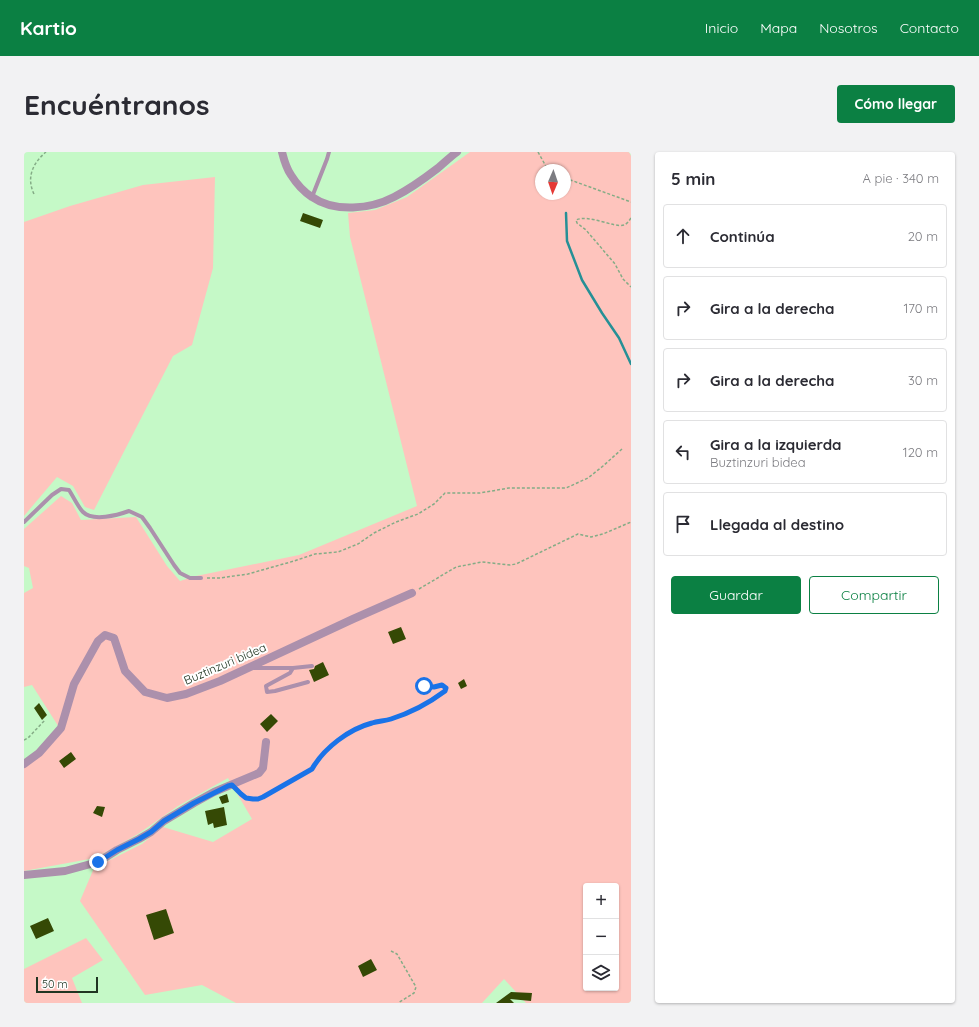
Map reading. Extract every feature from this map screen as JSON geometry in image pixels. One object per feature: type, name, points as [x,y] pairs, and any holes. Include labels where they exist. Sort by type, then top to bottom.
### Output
[{"type":"street","points":[[282,152],[286,166],[291,175],[311,197],[328,205],[351,208],[364,207],[395,197],[410,188],[457,152]]},
{"type":"street","name":"Buztinzuri bidea","points":[[24,764],[38,753],[61,728],[74,684],[98,641],[105,635],[114,638],[125,671],[145,692],[166,698],[186,694],[220,681],[352,619],[412,593]]},
{"type":"street","points":[[24,875],[65,871],[98,862],[151,832],[164,821],[194,803],[214,792],[259,773],[263,768],[266,742]]},
{"type":"lane","points":[[311,197],[329,152]]},
{"type":"lane","points":[[24,522],[52,495],[61,489],[69,490],[84,513],[94,517],[106,517],[129,511],[142,517],[180,573],[190,578],[201,578]]},
{"type":"lane","points":[[249,668],[293,668],[312,666]]},
{"type":"lane","points":[[293,668],[290,673],[266,686],[267,692],[308,682]]},
{"type":"path","points":[[34,194],[31,187],[30,176],[39,158],[46,152]]},
{"type":"path","points":[[538,152],[545,164]]},
{"type":"path","points":[[571,180],[631,202]]},
{"type":"path","points":[[631,218],[623,225],[580,218],[576,220],[577,223],[586,230],[615,264],[623,279],[631,287]]},
{"type":"path","points":[[201,578],[220,578],[248,574],[315,554],[338,552],[358,544],[374,533],[396,522],[418,514],[434,504],[445,493],[480,493],[509,488],[566,488],[588,478],[622,449]]},
{"type":"path","points":[[412,593],[456,567],[482,562],[510,565],[516,564],[578,534],[591,537],[603,534],[631,522]]},
{"type":"path","points":[[232,785],[246,798],[253,799],[263,797],[312,769],[334,744],[355,729],[413,711],[438,697],[445,691],[446,688],[442,685],[434,687],[418,685]]},
{"type":"path","points":[[24,740],[28,738],[46,720]]},
{"type":"path","points":[[391,951],[397,954],[416,987],[414,993],[398,1003]]},
{"type":"shaded area","points":[[470,152],[629,152],[631,156],[631,1003],[526,1003],[504,979],[482,1003],[236,1003],[202,985],[145,995],[80,901],[94,868],[142,844],[163,827],[213,842],[252,819],[228,778],[178,806],[138,834],[95,858],[24,871],[24,768],[41,755],[62,732],[32,685],[24,687],[24,593],[33,588],[29,568],[24,566],[24,529],[61,496],[72,503],[81,520],[136,517],[167,566],[180,581],[196,576],[299,555],[417,506],[350,237],[348,213],[375,210],[407,197]]},
{"type":"shaded area","points":[[215,177],[213,268],[192,345],[173,356],[94,510],[85,507],[73,486],[57,477],[24,516],[24,222],[70,206],[143,185]]},
{"type":"shaded area","points":[[86,938],[103,960],[72,978],[82,1003],[24,1003],[24,969]]},
{"type":"building","points":[[303,213],[323,220],[320,228],[300,221]]},
{"type":"building","points":[[401,627],[406,639],[393,644],[388,632]]},
{"type":"building","points":[[323,662],[329,675],[314,682],[309,670],[314,669],[315,666]]},
{"type":"building","points":[[464,679],[467,686],[461,689],[458,683]]},
{"type":"building","points":[[39,703],[47,715],[42,720],[34,708]]},
{"type":"building","points":[[271,714],[278,721],[267,732],[260,724]]},
{"type":"building","points":[[71,752],[76,759],[64,768],[59,761]]},
{"type":"building","points":[[227,794],[229,802],[222,804],[219,797]]},
{"type":"building","points":[[97,806],[105,807],[102,817],[93,813]]},
{"type":"building","points":[[224,807],[227,825],[214,828],[213,823],[208,825],[205,811]]},
{"type":"building","points":[[166,909],[174,933],[154,940],[146,915]]},
{"type":"building","points":[[48,918],[54,931],[36,939],[30,926]]},
{"type":"building","points":[[371,959],[377,970],[363,977],[358,966]]},
{"type":"building","points":[[511,992],[532,993],[531,1001],[510,999],[514,1003],[496,1003]]},
{"type":"waterway","points":[[566,213],[567,241],[582,280],[619,338],[631,364]]},
{"type":"route","points":[[98,862],[151,832],[164,821],[194,803],[228,786],[232,785],[235,787],[246,798],[258,799],[263,797],[312,769],[334,744],[355,729],[413,711],[438,697],[445,691],[446,688],[442,685],[434,687],[424,686]]}]
